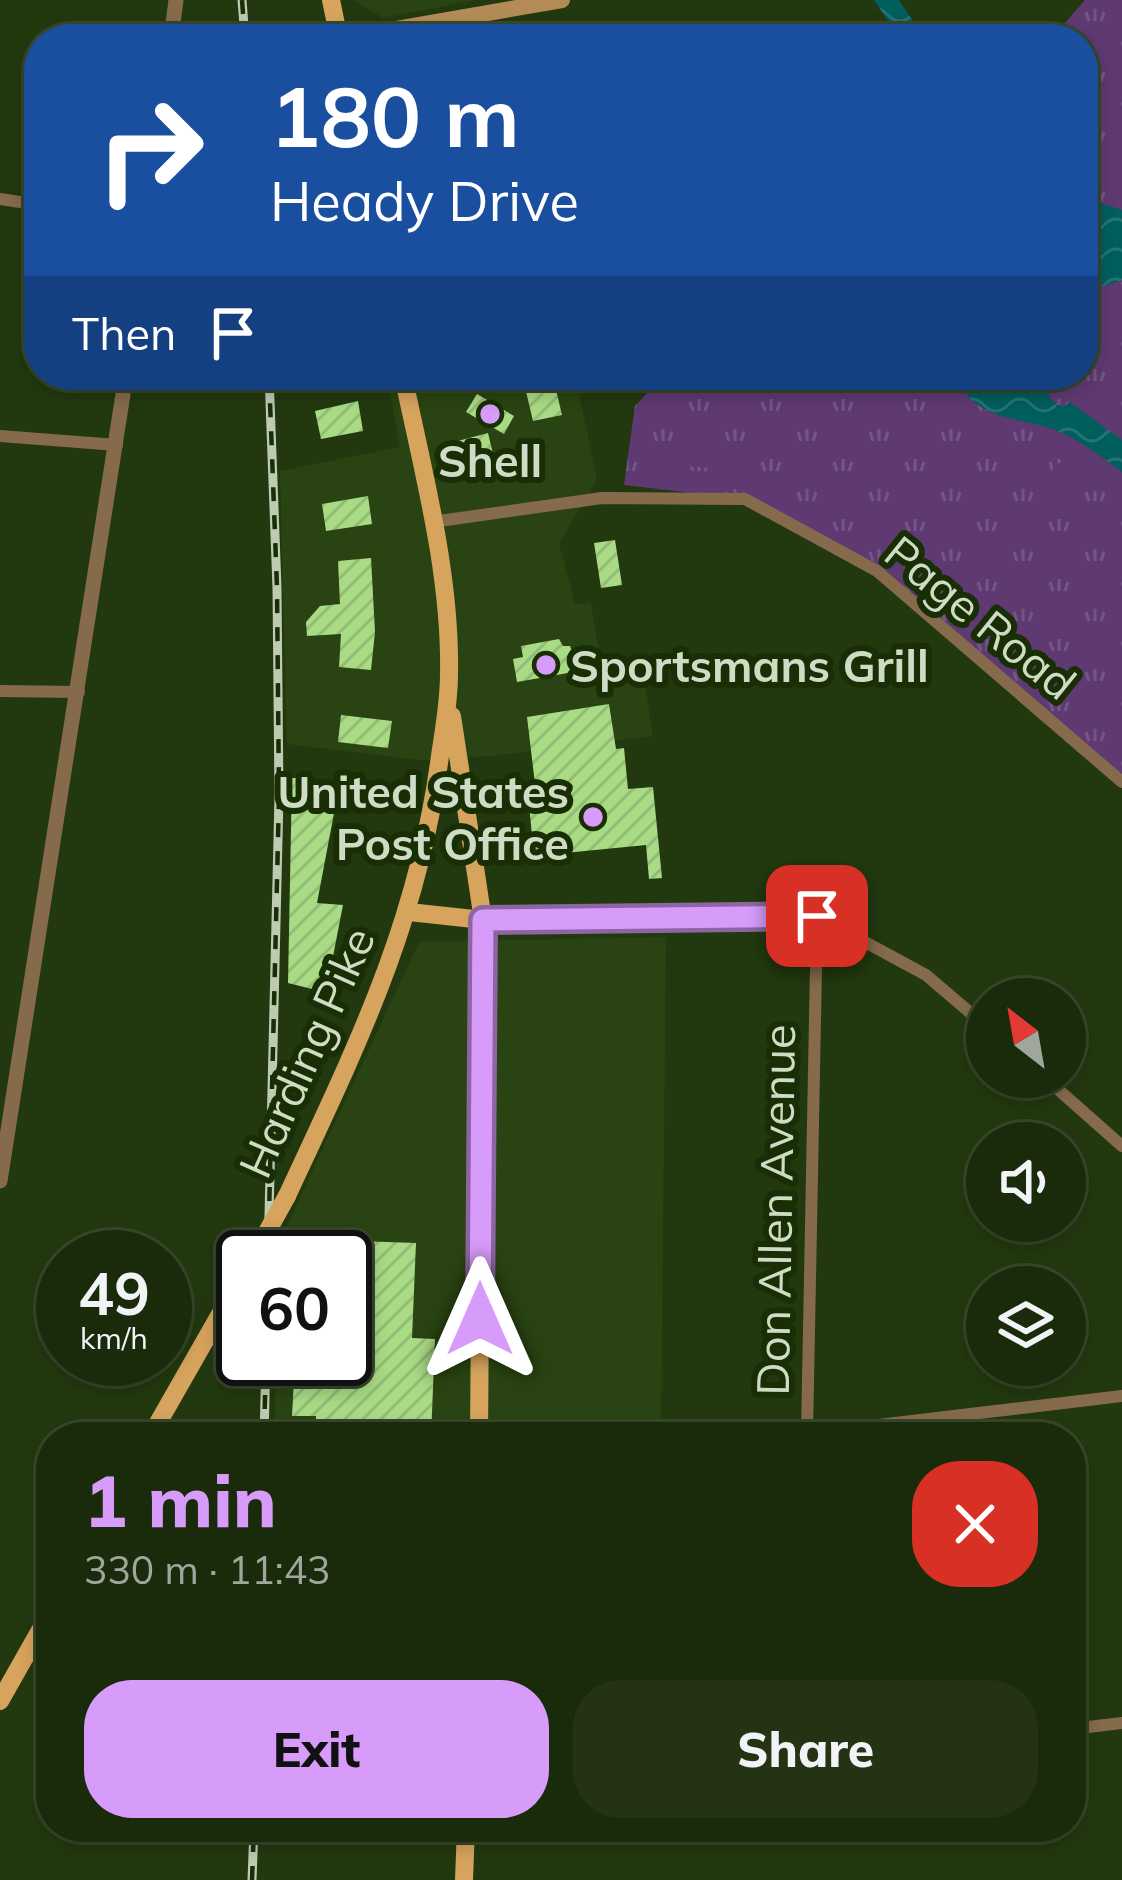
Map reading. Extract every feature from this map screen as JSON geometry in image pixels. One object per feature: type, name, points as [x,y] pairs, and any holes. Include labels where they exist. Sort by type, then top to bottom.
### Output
[{"type":"main road","points":[[425,24],[562,0]]},
{"type":"main road","name":"Harding Pike","points":[[268,1230],[374,1008],[409,912],[433,809],[448,693],[446,619],[406,390]]},
{"type":"main road","points":[[448,693],[483,920],[479,1422]]},
{"type":"main road","points":[[409,912],[483,920]]},
{"type":"main road","points":[[159,1422],[216,1321]]},
{"type":"main road","points":[[0,1701],[36,1638]]},
{"type":"main road","points":[[464,1880],[465,1842]]},
{"type":"street","points":[[0,1181],[124,390]]},
{"type":"street","points":[[0,436],[117,445]]},
{"type":"street","name":"Page Road","points":[[432,522],[602,498],[745,500],[877,571],[1122,782]]},
{"type":"street","points":[[0,692],[79,692]]},
{"type":"street","points":[[483,920],[817,916],[926,975],[966,1009]]},
{"type":"street","name":"Don Allen Avenue","points":[[807,1422],[817,916]]},
{"type":"street","points":[[1068,1098],[1122,1146]]},
{"type":"street","points":[[901,1422],[1122,1396]]},
{"type":"street","points":[[1086,1727],[1122,1723]]},
{"type":"shaded area","points":[[353,0],[476,0],[383,18]]},
{"type":"shaded area","points":[[390,390],[578,390],[597,480],[559,543],[575,604],[591,603],[604,686],[644,680],[653,736],[419,760],[287,744],[280,471],[400,447]]},
{"type":"shaded area","points":[[666,937],[661,1422],[274,1422],[275,1386],[372,1386],[372,1230],[285,1230],[419,942]]},
{"type":"green space","points":[[1085,0],[1122,0],[1122,782],[877,571],[745,499],[624,485],[635,406],[650,390],[1098,390],[1098,24],[1064,24]]},
{"type":"green space","points":[[1122,148],[1122,202],[1111,198],[1106,188]]},
{"type":"green space","points":[[1098,297],[1122,297],[1122,324],[1098,331]]},
{"type":"green space","points":[[698,426],[715,456],[712,468],[683,466],[672,458],[675,448]]},
{"type":"green space","points":[[1073,455],[1107,471],[1114,481],[1111,491],[1051,491],[1047,483],[1054,466]]},
{"type":"water","points":[[874,0],[899,0],[915,24],[890,24]]},
{"type":"water","points":[[1098,199],[1122,210],[1122,280],[1098,285]]},
{"type":"water","points":[[964,390],[1048,390],[1051,400],[1063,407],[1070,402],[1122,440],[1122,472],[1058,431],[999,415]]},
{"type":"building","points":[[526,390],[556,390],[562,415],[533,421]]},
{"type":"building","name":"Shell","points":[[477,394],[514,416],[504,434],[466,412]]},
{"type":"building","points":[[358,401],[363,431],[321,439],[315,411]]},
{"type":"building","name":"Shell","points":[[488,433],[495,462],[462,470],[454,442]]},
{"type":"building","points":[[368,496],[372,524],[326,531],[322,504]]},
{"type":"building","points":[[615,540],[622,585],[601,588],[594,543]]},
{"type":"building","points":[[371,558],[375,632],[371,670],[339,667],[341,634],[307,636],[306,622],[320,606],[340,604],[338,561]]},
{"type":"building","name":"Sportsmans Grill","points":[[559,639],[563,646],[570,646],[579,671],[517,682],[513,659],[523,657],[521,646]]},
{"type":"building","name":"United States Post Office","points":[[609,704],[616,749],[624,748],[628,789],[653,787],[662,878],[649,879],[646,845],[534,856],[527,785],[535,784],[527,717]]},
{"type":"building","points":[[341,715],[392,721],[388,748],[338,742]]},
{"type":"building","points":[[292,778],[307,778],[310,802],[335,808],[317,903],[343,905],[329,977],[321,977],[320,991],[288,983]]},
{"type":"building","points":[[372,1241],[416,1243],[412,1338],[435,1339],[432,1422],[316,1422],[316,1416],[292,1416],[294,1386],[372,1386]]},
{"type":"railway","points":[[242,0],[244,24]]},
{"type":"railway","points":[[269,1230],[279,797],[270,390]]},
{"type":"railway","points":[[264,1422],[265,1386]]},
{"type":"railway","points":[[252,1880],[253,1842]]},
{"type":"place","name":"Shell","points":[[490,414]]},
{"type":"place","name":"Sportsmans Grill","points":[[546,665]]},
{"type":"place","name":"United States Post Office","points":[[593,817]]},
{"type":"route","points":[[480,1319],[483,920],[817,916]]}]
